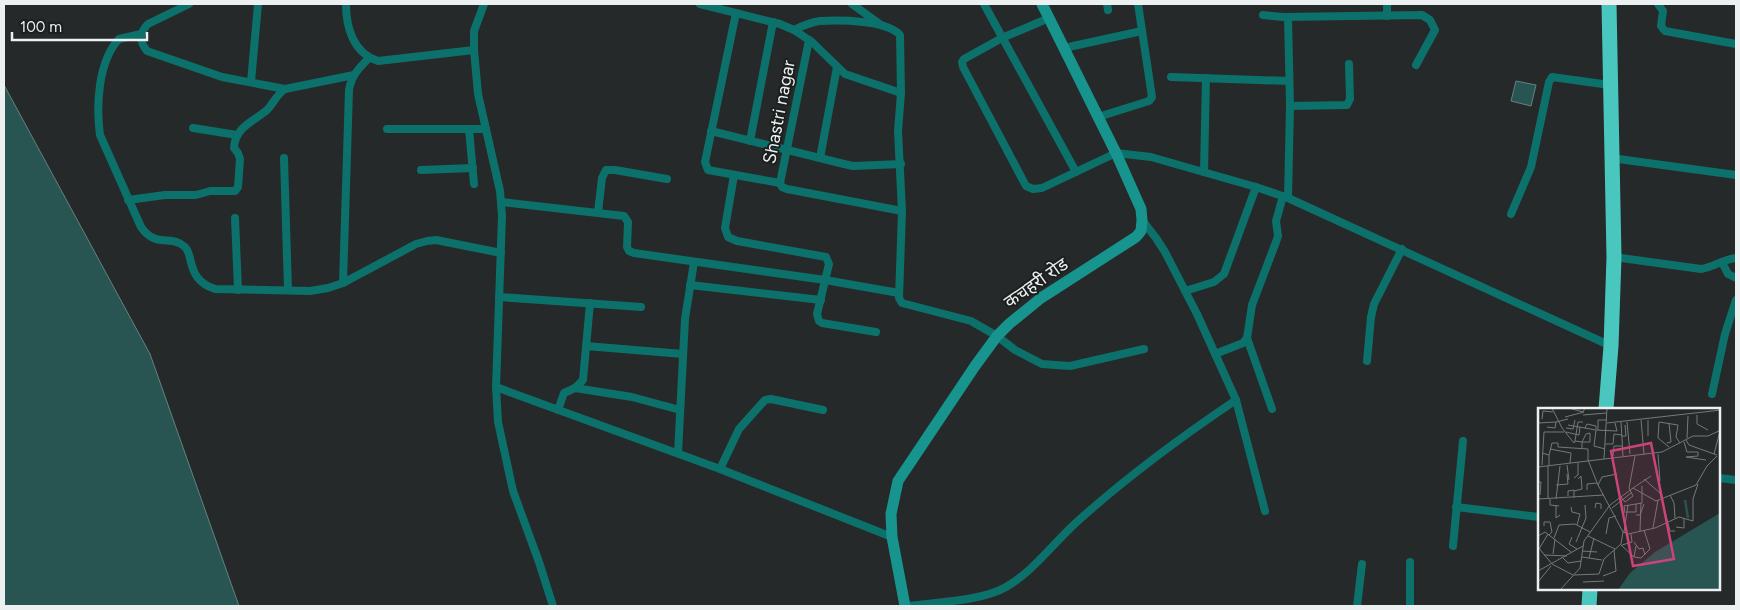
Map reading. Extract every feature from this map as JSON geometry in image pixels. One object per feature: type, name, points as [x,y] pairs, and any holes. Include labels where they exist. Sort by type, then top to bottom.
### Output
[{"type":"highway","points":[[1606,408],[1611,346],[1614,257],[1609,4]]},
{"type":"highway","points":[[1590,590],[1590,606]]},
{"type":"main road","points":[[1042,4],[1116,153],[1141,209],[1142,220]]},
{"type":"main road","name":"कचहरी रोड","points":[[905,606],[892,537],[891,514],[898,481],[997,336],[1041,298],[1136,238],[1141,231],[1142,220]]},
{"type":"street","points":[[189,4],[148,24],[140,34],[126,36],[115,43],[111,49],[104,71],[99,95],[100,135],[128,200],[146,234],[152,238],[179,243],[185,246],[189,252],[192,270],[200,282],[215,289],[310,291],[343,283],[416,244],[427,241],[436,240],[501,253]]},
{"type":"street","points":[[251,82],[258,4]]},
{"type":"street","points":[[346,4],[347,23],[351,35],[363,54],[369,58],[378,61],[474,50]]},
{"type":"street","points":[[484,4],[474,31],[474,50],[478,94],[500,191],[502,216],[496,387],[498,422],[513,491],[553,606]]},
{"type":"street","points":[[700,4],[774,22],[794,30],[809,40],[845,74],[901,94]]},
{"type":"street","points":[[852,4],[883,26]]},
{"type":"street","points":[[984,4],[1076,172]]},
{"type":"street","points":[[1098,117],[1149,101],[1152,97],[1138,4]]},
{"type":"street","points":[[1387,4],[1387,16]]},
{"type":"street","points":[[1658,4],[1663,11],[1661,26],[1665,31],[1736,44]]},
{"type":"street","points":[[736,13],[711,131],[705,162],[706,167],[708,170],[780,183]]},
{"type":"street","points":[[1263,15],[1422,15],[1430,20],[1435,30],[1416,65]]},
{"type":"street","points":[[1272,409],[1247,338],[1252,305],[1278,236],[1276,221],[1286,197],[1290,106],[1288,16]]},
{"type":"street","points":[[1049,18],[1002,38],[964,58],[962,62],[963,68],[1026,186],[1042,188],[1116,153],[1151,157],[1286,197],[1402,248],[1461,278],[1611,346]]},
{"type":"street","points":[[794,30],[820,21],[867,23],[883,26],[896,31],[900,35],[901,94],[898,123],[902,211],[899,298],[902,303],[963,318],[997,336],[1015,350],[1042,364],[1056,366],[1084,364],[1144,349]]},
{"type":"street","points":[[750,141],[774,22]]},
{"type":"street","points":[[1064,48],[1142,32]]},
{"type":"street","points":[[140,34],[147,51],[213,74],[285,89],[354,75]]},
{"type":"street","name":"Shastri nagar","points":[[809,40],[786,149],[780,183],[782,187],[787,190],[902,211]]},
{"type":"street","points":[[343,283],[349,90],[350,82],[354,75],[369,58]]},
{"type":"street","points":[[1290,106],[1347,105],[1350,99],[1349,64]]},
{"type":"street","points":[[820,158],[837,67]]},
{"type":"street","points":[[1171,77],[1289,81]]},
{"type":"street","points":[[1511,214],[1531,167],[1549,82],[1552,77],[1610,85]]},
{"type":"street","points":[[1204,172],[1206,78]]},
{"type":"street","points":[[128,200],[210,191],[235,191],[238,186],[240,159],[234,148],[236,135],[243,127],[267,110],[277,96],[285,89]]},
{"type":"street","points":[[193,128],[236,135]]},
{"type":"street","points":[[387,129],[486,129]]},
{"type":"street","points":[[469,129],[474,184]]},
{"type":"street","points":[[711,131],[853,166],[900,164]]},
{"type":"street","points":[[284,158],[288,290]]},
{"type":"street","points":[[1611,158],[1736,175]]},
{"type":"street","points":[[421,170],[473,168]]},
{"type":"street","points":[[598,212],[602,178],[606,170],[667,179]]},
{"type":"street","points":[[734,175],[725,228],[728,237],[737,241],[826,256],[829,264],[817,318],[822,323],[876,332]]},
{"type":"street","points":[[1185,292],[1214,282],[1224,274],[1256,187]]},
{"type":"street","points":[[501,202],[619,214],[627,218],[626,243],[629,251],[634,253],[825,280],[899,293]]},
{"type":"street","points":[[235,218],[238,290]]},
{"type":"street","points":[[1142,220],[1156,238],[1185,292],[1236,400],[1265,511]]},
{"type":"street","points":[[1366,361],[1374,304],[1402,248]]},
{"type":"street","points":[[1614,257],[1701,269],[1712,268],[1729,259],[1736,258]]},
{"type":"street","points":[[678,453],[685,319],[694,262]]},
{"type":"street","points":[[1722,262],[1728,274],[1736,278]]},
{"type":"street","points":[[690,285],[820,300]]},
{"type":"street","points":[[499,297],[641,307]]},
{"type":"street","points":[[1712,394],[1723,340],[1736,300]]},
{"type":"street","points":[[558,410],[564,393],[576,388],[583,380],[590,303]]},
{"type":"street","points":[[1215,354],[1243,343],[1247,338]]},
{"type":"street","points":[[586,346],[683,354]]},
{"type":"street","points":[[496,387],[678,453],[892,537]]},
{"type":"street","points":[[576,388],[632,397],[680,410]]},
{"type":"street","points":[[720,469],[739,429],[765,400],[771,399],[823,410]]},
{"type":"street","points":[[909,606],[987,595],[1006,587],[1023,574],[1077,522],[1124,481],[1203,422],[1236,400]]},
{"type":"street","points":[[1453,546],[1462,442]]},
{"type":"street","points":[[1720,478],[1736,480]]},
{"type":"street","points":[[1456,506],[1538,517]]},
{"type":"street","points":[[1410,562],[1410,606]]},
{"type":"street","points":[[1357,606],[1362,564]]},
{"type":"water","points":[[1516,81],[1536,85],[1531,106],[1511,101]]},
{"type":"water","points":[[4,85],[150,354],[239,606],[4,606]]}]
